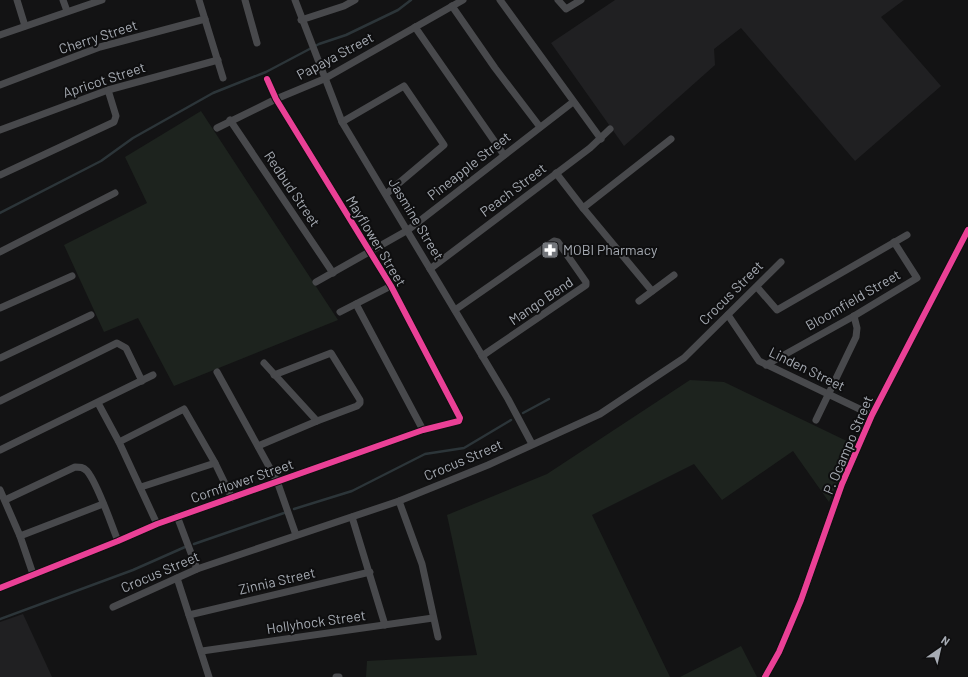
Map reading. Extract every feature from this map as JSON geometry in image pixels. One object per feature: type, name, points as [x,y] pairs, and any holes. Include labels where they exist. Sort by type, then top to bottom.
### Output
[{"type":"street","points":[[17,0],[25,26]]},
{"type":"street","points":[[63,0],[67,11]]},
{"type":"street","points":[[0,35],[102,0]]},
{"type":"street","points":[[199,0],[223,78]]},
{"type":"street","points":[[245,0],[257,43]]},
{"type":"street","name":"Jasmine Street","points":[[294,0],[342,122],[508,399],[532,444]]},
{"type":"street","points":[[302,20],[344,6],[355,0]]},
{"type":"street","name":"Papaya Street","points":[[217,128],[230,120],[324,79],[463,0]]},
{"type":"street","points":[[500,0],[601,139]]},
{"type":"street","points":[[558,0],[563,8],[569,9],[581,0]]},
{"type":"street","points":[[452,6],[495,68],[540,128]]},
{"type":"street","name":"Cherry Street","points":[[0,85],[100,48],[205,19]]},
{"type":"street","points":[[415,27],[504,155]]},
{"type":"street","name":"Apricot Street","points":[[0,130],[108,90],[218,60]]},
{"type":"street","name":"Mayflower Street","points":[[267,79],[276,99],[391,286],[460,418]]},
{"type":"street","points":[[342,122],[404,86],[444,145],[386,194]]},
{"type":"street","points":[[0,175],[114,122],[116,116],[108,90]]},
{"type":"street","name":"Pineapple Street","points":[[316,282],[408,230],[573,102]]},
{"type":"street","name":"Redbud Street","points":[[230,120],[333,273]]},
{"type":"street","name":"Peach Street","points":[[430,269],[601,139],[610,129]]},
{"type":"street","points":[[583,208],[671,139]]},
{"type":"street","points":[[556,173],[652,291]]},
{"type":"street","points":[[0,252],[115,193]]},
{"type":"street","name":"P. Ocampo Street","points":[[766,677],[779,652],[807,585],[842,484],[872,415],[968,230]]},
{"type":"street","points":[[757,287],[777,310],[907,235]]},
{"type":"street","name":"Mango Bend","points":[[454,310],[556,241],[586,282],[586,285],[482,356]]},
{"type":"street","name":"Bloomfield Street","points":[[766,365],[854,316],[917,278],[894,242]]},
{"type":"street","name":"Crocus Street","points":[[113,607],[197,570],[399,501],[488,465],[600,414],[684,358],[757,287],[780,262]]},
{"type":"street","points":[[639,302],[674,275]]},
{"type":"street","points":[[0,308],[72,276]]},
{"type":"street","points":[[340,312],[391,286]]},
{"type":"street","points":[[356,304],[423,430]]},
{"type":"street","points":[[0,358],[90,315]]},
{"type":"street","name":"Linden Street","points":[[728,315],[759,361],[872,415]]},
{"type":"street","points":[[816,420],[856,337],[857,328],[854,316]]},
{"type":"street","points":[[0,401],[117,343],[126,348],[142,381]]},
{"type":"street","points":[[258,446],[357,406],[360,403],[360,400],[331,353],[327,353],[274,375]]},
{"type":"street","points":[[264,363],[317,421]]},
{"type":"street","points":[[218,372],[277,481],[296,535]]},
{"type":"street","points":[[0,450],[153,375]]},
{"type":"street","points":[[98,402],[141,487],[157,524]]},
{"type":"street","points":[[119,442],[184,409],[215,463],[232,498]]},
{"type":"street","name":"Cornflower Street","points":[[0,588],[177,516],[423,430],[456,422],[460,418]]},
{"type":"street","points":[[141,487],[215,463]]},
{"type":"street","points":[[5,500],[75,467],[82,467],[87,472],[103,504],[118,541]]},
{"type":"street","points":[[0,490],[20,536],[33,574]]},
{"type":"street","points":[[399,501],[422,564],[438,637]]},
{"type":"street","points":[[20,536],[103,504]]},
{"type":"street","points":[[177,516],[197,570]]},
{"type":"street","points":[[352,516],[385,625]]},
{"type":"street","name":"Zinnia Street","points":[[190,615],[370,572]]},
{"type":"street","points":[[177,578],[202,651],[209,677]]},
{"type":"street","name":"Hollyhock Street","points":[[202,651],[433,618]]},
{"type":"shaded area","points":[[615,0],[904,0],[881,17],[941,86],[855,161],[741,28],[714,49],[715,65],[624,146],[551,43]]},
{"type":"shaded area","points":[[201,111],[338,320],[174,386],[138,318],[104,332],[64,245],[147,203],[125,157]]},
{"type":"shaded area","points":[[690,380],[724,382],[853,444],[829,502],[793,451],[722,500],[694,464],[592,515],[670,677],[366,677],[367,661],[477,655],[447,515],[547,474]]},
{"type":"shaded area","points":[[23,614],[52,677],[0,677],[0,622]]},
{"type":"shaded area","points":[[741,646],[757,677],[680,677]]},
{"type":"waterway","points":[[0,213],[101,161],[133,138],[213,93],[266,72],[319,44],[346,35],[398,10],[411,0]]},
{"type":"waterway","points":[[523,413],[549,399]]},
{"type":"waterway","points":[[294,509],[352,491],[425,454],[464,448],[511,420]]},
{"type":"waterway","points":[[194,544],[284,513]]},
{"type":"waterway","points":[[0,619],[133,570],[185,547]]},
{"type":"cycle path","points":[[0,588],[157,524],[423,430],[459,421],[460,418],[391,286],[276,99],[267,79]]},
{"type":"cycle path","points":[[765,677],[779,652],[801,600],[842,484],[872,415],[968,230]]},
{"type":"place","name":"MOBI Pharmacy","points":[[550,250]]}]
